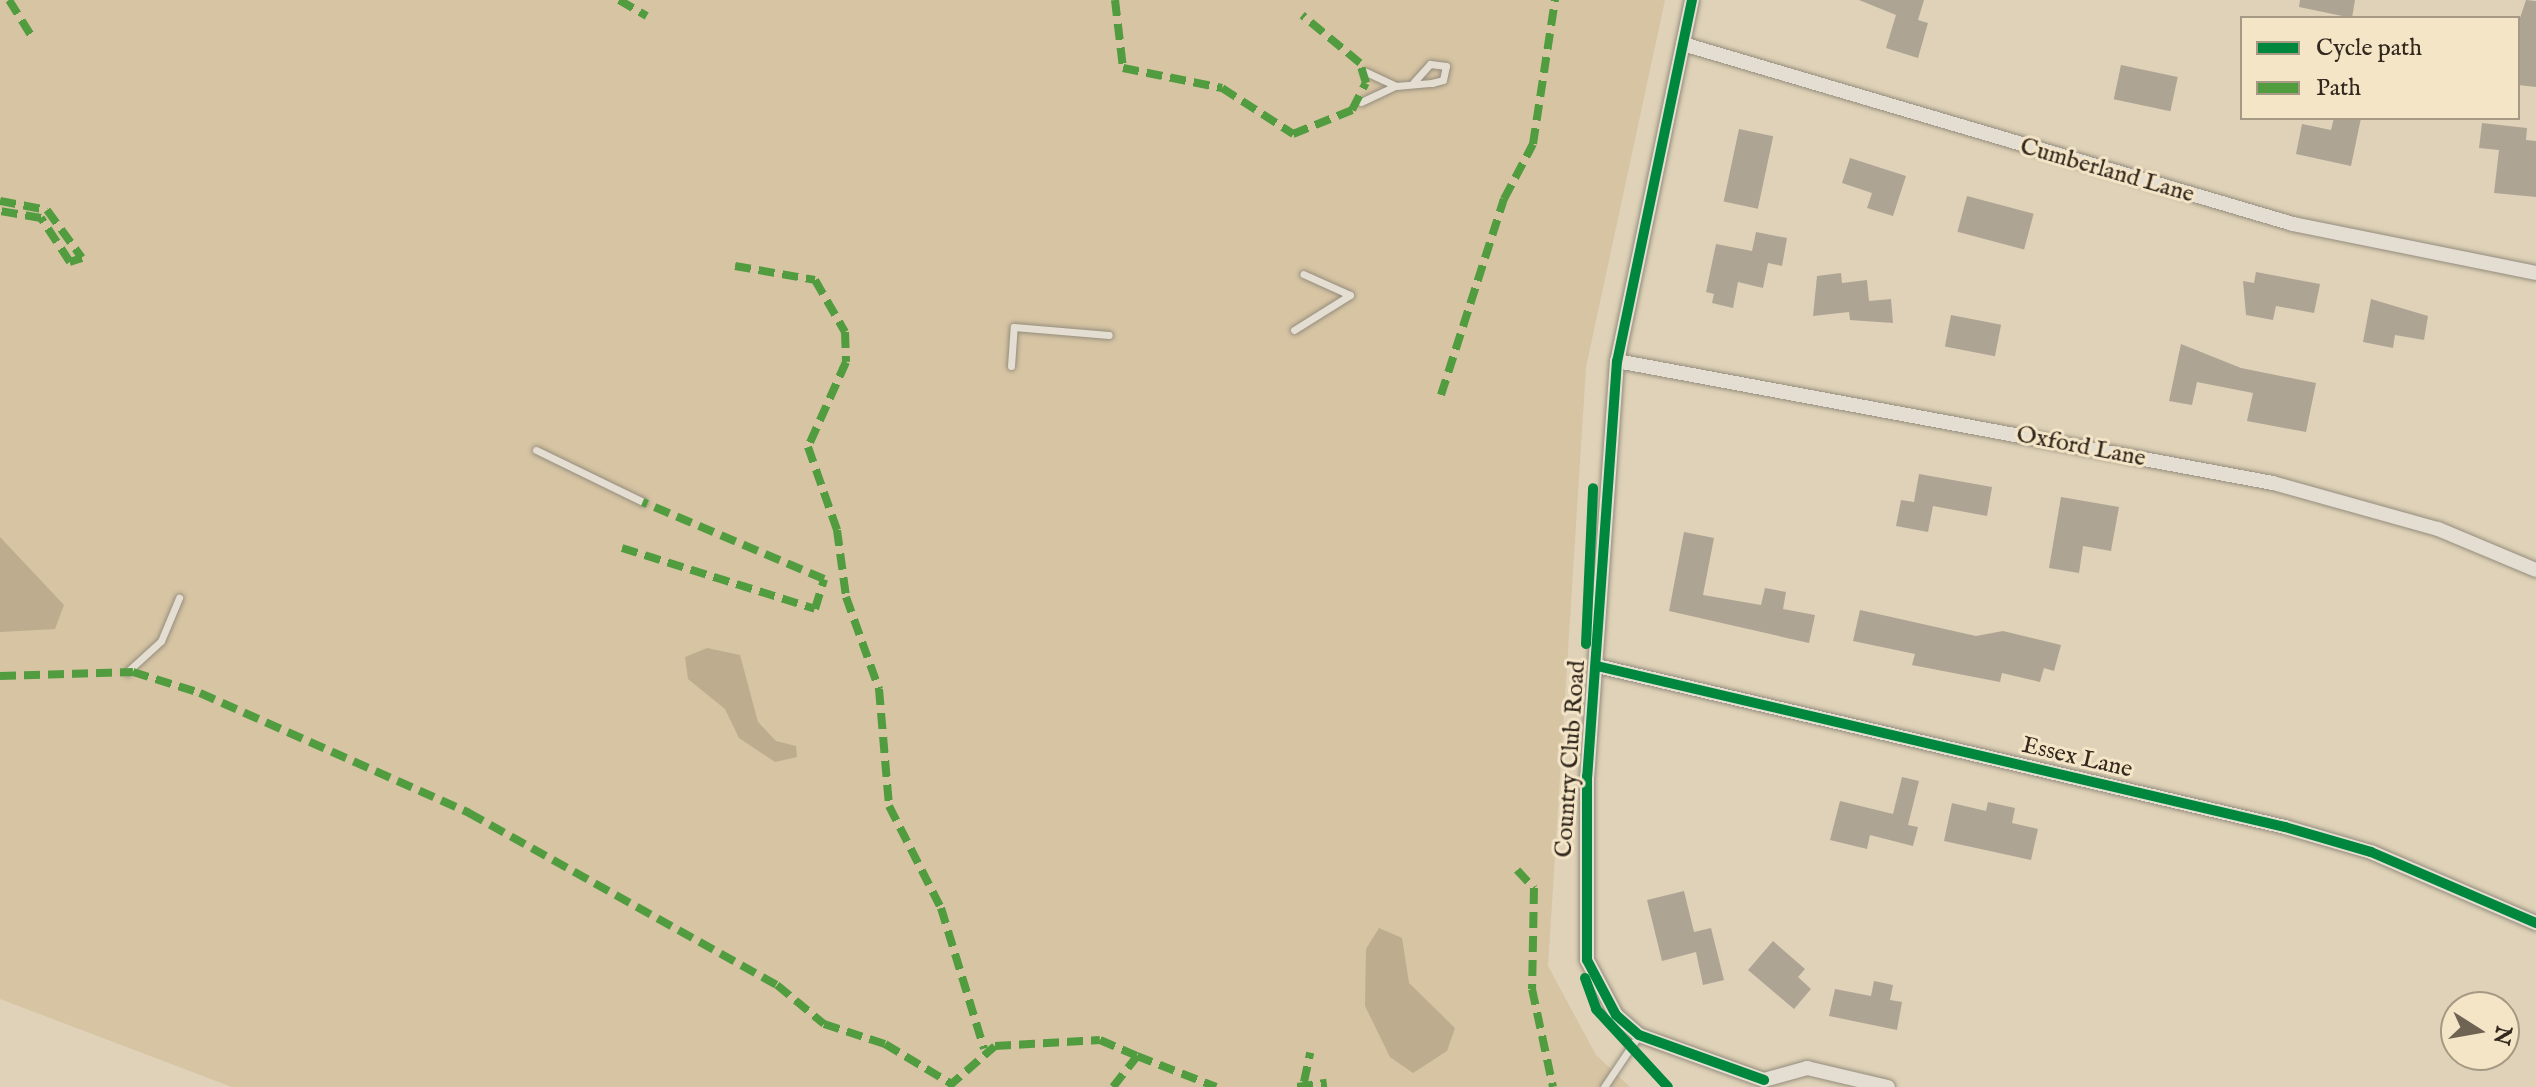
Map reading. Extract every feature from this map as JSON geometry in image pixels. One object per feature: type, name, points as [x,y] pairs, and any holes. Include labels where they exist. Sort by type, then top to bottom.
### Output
[{"type":"street","name":"Country Club Road","points":[[1692,0],[1617,361],[1583,874],[1587,960],[1616,1015],[1639,1035],[1764,1083]]},
{"type":"street","name":"Cumberland Lane","points":[[1683,44],[2293,224],[2536,273]]},
{"type":"street","name":"Oxford Lane","points":[[1617,361],[2273,483],[2438,529],[2536,570]]},
{"type":"street","name":"Essex Lane","points":[[1597,666],[2285,827],[2371,852],[2536,923]]},
{"type":"street","points":[[1764,1083],[1807,1068],[1888,1087]]},
{"type":"lane","points":[[1366,72],[1396,86]]},
{"type":"lane","points":[[1361,102],[1396,86],[1414,82]]},
{"type":"lane","points":[[1294,330],[1350,295],[1303,274]]},
{"type":"lane","points":[[1011,366],[1014,327],[1109,335]]},
{"type":"lane","points":[[536,450],[643,502]]},
{"type":"lane","points":[[127,672],[161,641],[179,598]]},
{"type":"lane","points":[[1604,1087],[1639,1035]]},
{"type":"shaded area","points":[[0,0],[1665,0],[1586,367],[1548,966],[1596,1055],[1630,1087],[232,1087],[0,999]]},
{"type":"shaded area","points":[[0,537],[64,605],[55,629],[0,632]]},
{"type":"shaded area","points":[[707,648],[740,655],[758,722],[776,741],[796,746],[797,757],[775,762],[739,738],[725,709],[688,679],[685,657]]},
{"type":"shaded area","points":[[1379,928],[1402,938],[1409,983],[1455,1028],[1447,1051],[1413,1073],[1390,1057],[1365,1006],[1366,949]]},
{"type":"building","points":[[1859,0],[1924,0],[1918,20],[1928,23],[1918,58],[1886,48],[1896,15]]},
{"type":"building","points":[[2300,0],[2355,0],[2352,16],[2299,7]]},
{"type":"building","points":[[2526,0],[2536,1],[2536,87],[2520,85],[2520,18]]},
{"type":"building","points":[[2121,65],[2178,77],[2170,111],[2114,99]]},
{"type":"building","points":[[2334,120],[2361,120],[2351,166],[2296,154],[2302,124],[2331,130]]},
{"type":"building","points":[[2482,123],[2527,128],[2526,140],[2536,141],[2536,197],[2494,193],[2499,150],[2479,148]]},
{"type":"building","points":[[1739,129],[1773,136],[1758,209],[1724,201]]},
{"type":"building","points":[[1850,158],[1906,176],[1893,216],[1867,208],[1872,193],[1842,183]]},
{"type":"building","points":[[1967,196],[2034,214],[2024,250],[1957,232]]},
{"type":"building","points":[[1756,232],[1787,238],[1782,266],[1768,263],[1763,288],[1738,282],[1733,308],[1712,303],[1714,294],[1706,292],[1716,244],[1752,251]]},
{"type":"building","points":[[2256,272],[2320,284],[2314,313],[2276,306],[2273,320],[2246,315],[2243,281],[2254,283]]},
{"type":"building","points":[[1841,273],[1842,283],[1867,280],[1869,301],[1891,299],[1893,323],[1850,320],[1849,312],[1813,316],[1817,276]]},
{"type":"building","points":[[2371,299],[2428,316],[2424,340],[2395,335],[2393,348],[2363,342]]},
{"type":"building","points":[[1951,315],[2001,325],[1995,356],[1945,346]]},
{"type":"building","points":[[2181,344],[2241,368],[2316,383],[2306,432],[2247,421],[2253,393],[2197,382],[2192,405],[2169,401]]},
{"type":"building","points":[[1919,474],[1992,487],[1987,516],[1933,506],[1928,532],[1896,526],[1901,500],[1914,502]]},
{"type":"building","points":[[2061,497],[2119,507],[2111,551],[2083,546],[2079,573],[2049,568]]},
{"type":"building","points":[[1684,532],[1714,538],[1703,595],[1761,605],[1765,588],[1786,592],[1783,609],[1815,615],[1809,643],[1669,611]]},
{"type":"building","points":[[1860,610],[1976,636],[2003,631],[2061,645],[2054,671],[2044,668],[2040,682],[2002,673],[2000,682],[1912,665],[1915,654],[1853,641]]},
{"type":"building","points":[[1902,777],[1919,781],[1908,825],[1918,827],[1913,846],[1870,835],[1867,849],[1830,840],[1840,801],[1893,814]]},
{"type":"building","points":[[1988,802],[2015,808],[2012,823],[2038,829],[2031,860],[1944,841],[1952,803],[1986,811]]},
{"type":"building","points":[[1684,891],[1694,932],[1711,928],[1724,980],[1703,985],[1696,952],[1662,961],[1647,900]]},
{"type":"building","points":[[1773,941],[1805,969],[1798,977],[1811,989],[1794,1009],[1748,970]]},
{"type":"building","points":[[1874,981],[1893,985],[1890,1000],[1902,1002],[1897,1030],[1829,1016],[1835,989],[1871,996]]},
{"type":"marked path","points":[[9,0],[32,37]]},
{"type":"marked path","points":[[619,0],[647,16]]},
{"type":"marked path","points":[[1115,0],[1123,68],[1222,88],[1293,134],[1352,110],[1366,83],[1360,63],[1302,15]]},
{"type":"marked path","points":[[1441,395],[1504,199],[1533,144],[1555,0]]},
{"type":"marked path","points":[[0,201],[47,210],[82,258],[70,262],[41,218],[0,211]]},
{"type":"marked path","points":[[735,266],[815,280],[845,332],[846,362],[808,447],[837,530],[846,597],[879,689],[889,806],[941,908],[984,1049]]},
{"type":"marked path","points":[[622,548],[815,609],[824,579],[643,502]]},
{"type":"marked path","points":[[0,676],[133,672],[200,693],[469,813],[777,985],[824,1024],[885,1044],[950,1083]]},
{"type":"marked path","points":[[1517,870],[1534,888],[1532,989],[1553,1087]]},
{"type":"marked path","points":[[948,1087],[995,1046],[1100,1040],[1137,1056]]},
{"type":"marked path","points":[[1304,1082],[1310,1053]]},
{"type":"marked path","points":[[1113,1087],[1137,1056],[1216,1087]]},
{"type":"marked path","points":[[1297,1087],[1327,1083]]},
{"type":"cycle path","points":[[1692,0],[1617,361],[1587,776],[1587,960],[1616,1015],[1639,1035],[1764,1080]]},
{"type":"cycle path","points":[[1586,644],[1593,488]]},
{"type":"cycle path","points":[[1597,666],[2285,827],[2371,852],[2536,923]]},
{"type":"cycle path","points":[[1585,978],[1596,1009],[1668,1087]]}]
